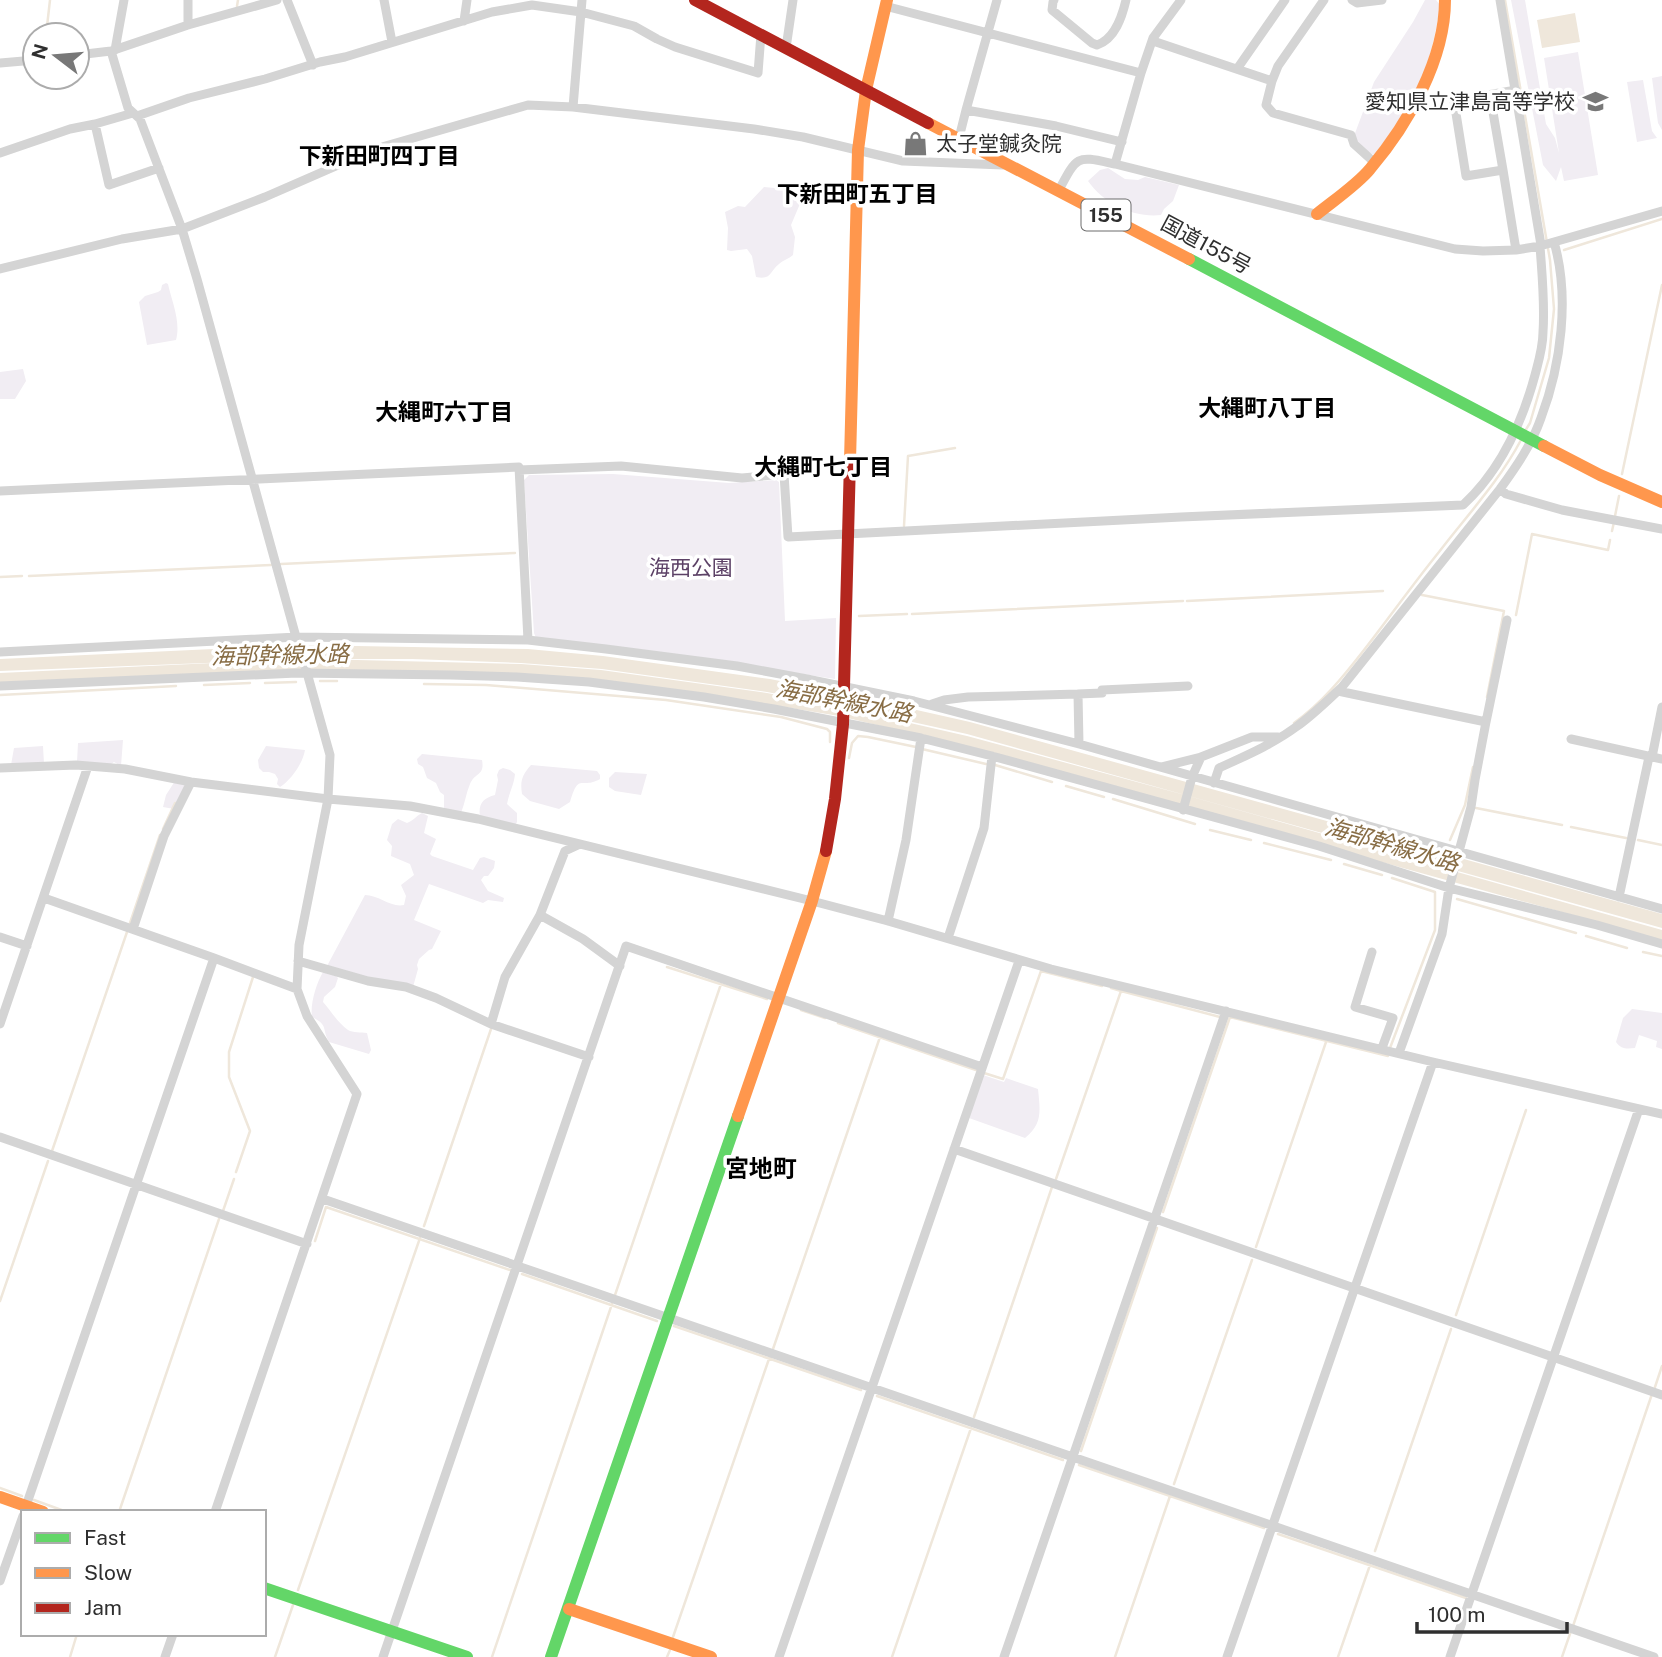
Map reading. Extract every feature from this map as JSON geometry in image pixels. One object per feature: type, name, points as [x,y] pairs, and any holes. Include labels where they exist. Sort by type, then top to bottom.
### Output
[{"type":"main road","name":"国道155号","points":[[695,0],[1600,475],[1662,502]]},
{"type":"main road","points":[[1318,214],[1369,171],[1408,117],[1432,66],[1446,9],[1445,0]]},
{"type":"main road","points":[[551,1657],[813,901],[828,842],[843,722],[858,150],[866,90],[886,3]]},
{"type":"main road","points":[[0,1497],[22,1510]]},
{"type":"main road","points":[[266,1589],[467,1657]]},
{"type":"main road","points":[[569,1609],[711,1657]]},
{"type":"street","points":[[124,0],[113,50],[128,108],[140,119],[182,229],[330,755],[328,799],[299,945],[297,989],[307,1016],[357,1094],[216,1510]]},
{"type":"street","points":[[188,0],[188,26]]},
{"type":"street","points":[[91,53],[113,50],[277,0]]},
{"type":"street","points":[[287,0],[313,65]]},
{"type":"street","points":[[384,0],[391,42]]},
{"type":"street","points":[[464,21],[467,0]]},
{"type":"street","points":[[573,107],[582,0]]},
{"type":"street","points":[[786,48],[793,0]]},
{"type":"street","points":[[959,138],[997,0]]},
{"type":"street","points":[[1052,1],[1052,10],[1097,45],[1106,41],[1121,19],[1126,0]]},
{"type":"street","points":[[1115,164],[1153,38],[1181,0]]},
{"type":"street","points":[[1237,69],[1285,0]]},
{"type":"street","points":[[1324,0],[1278,66],[1266,106],[1273,113],[1351,135],[1354,144],[1375,163]]},
{"type":"street","points":[[1352,0],[1357,3],[1382,0]]},
{"type":"street","points":[[1214,783],[1219,768],[1295,729],[1338,691],[1479,500],[1525,407],[1542,351],[1546,244],[1500,0]]},
{"type":"street","points":[[886,3],[1142,73]]},
{"type":"street","points":[[0,153],[70,129],[135,115],[345,57],[492,12],[532,5],[581,12],[634,26],[675,47],[758,73],[761,34]]},
{"type":"street","points":[[1153,38],[1156,42],[1272,81]]},
{"type":"street","points":[[0,64],[21,62]]},
{"type":"street","points":[[1503,170],[1466,176],[1454,101],[1516,90]]},
{"type":"street","points":[[1490,94],[1516,250]]},
{"type":"street","points":[[0,269],[122,239],[182,229],[265,197],[375,149],[528,105],[573,107],[754,129],[803,137],[903,161],[1012,166]]},
{"type":"street","points":[[966,110],[1056,126],[1122,142]]},
{"type":"street","points":[[95,124],[109,185],[159,168]]},
{"type":"street","points":[[1059,190],[1080,159],[1086,158],[1455,248],[1483,251],[1516,250],[1546,244],[1662,211]]},
{"type":"street","points":[[519,470],[621,466],[742,478],[783,474],[788,537],[1463,505],[1500,489],[1518,464],[1541,420],[1557,362],[1562,304],[1559,258],[1546,244]]},
{"type":"street","points":[[0,491],[519,467],[528,640]]},
{"type":"street","points":[[1500,489],[1506,494],[1562,510],[1662,528]]},
{"type":"street","points":[[1399,1053],[1442,934],[1448,888],[1471,807],[1507,620]]},
{"type":"street","points":[[0,652],[297,639],[528,640],[737,666],[930,705],[1079,744],[1191,779],[1214,783],[1662,909]]},
{"type":"street","points":[[0,686],[307,672],[517,677],[589,682],[704,697],[843,722],[992,756],[1319,846],[1448,888],[1662,944]]},
{"type":"street","points":[[930,705],[968,697],[1102,693],[1102,690],[1188,686]]},
{"type":"street","points":[[1338,691],[1486,722]]},
{"type":"street","points":[[1078,694],[1079,744]]},
{"type":"street","points":[[1619,897],[1654,758],[1662,707]]},
{"type":"street","points":[[1160,768],[1201,757],[1252,737],[1280,738]]},
{"type":"street","points":[[888,921],[906,840],[921,738]]},
{"type":"street","points":[[1571,739],[1654,758]]},
{"type":"street","points":[[948,938],[984,828],[992,756]]},
{"type":"street","points":[[1183,809],[1191,779],[1201,757]]},
{"type":"street","points":[[0,1024],[88,766]]},
{"type":"street","points":[[0,768],[88,766],[125,769],[191,782],[410,806],[478,819],[813,901],[948,938],[1019,961],[1433,1062],[1662,1114]]},
{"type":"street","points":[[133,929],[164,836],[191,782]]},
{"type":"street","points":[[554,839],[565,852]]},
{"type":"street","points":[[491,1024],[505,977],[540,915],[565,852],[578,845]]},
{"type":"street","points":[[44,898],[297,989]]},
{"type":"street","points":[[540,915],[583,939],[620,966]]},
{"type":"street","points":[[0,937],[27,946]]},
{"type":"street","points":[[383,1657],[626,946],[982,1066]]},
{"type":"street","points":[[1372,952],[1355,1007],[1394,1017],[1382,1048]]},
{"type":"street","points":[[24,1510],[214,958]]},
{"type":"street","points":[[298,961],[436,998],[491,1024],[589,1057]]},
{"type":"street","points":[[779,1657],[1019,961]]},
{"type":"street","points":[[1004,1657],[1226,1011]]},
{"type":"street","points":[[1227,1657],[1433,1062]]},
{"type":"street","points":[[1450,1657],[1639,1109]]},
{"type":"street","points":[[0,1138],[307,1244]]},
{"type":"street","points":[[954,1149],[1662,1395]]},
{"type":"street","points":[[323,1199],[1654,1657]]},
{"type":"street","points":[[0,1581],[21,1520]]},
{"type":"street","points":[[165,1657],[172,1636]]},
{"type":"green space","points":[[1425,0],[1436,0],[1440,5],[1427,62],[1410,103],[1375,155],[1362,148],[1354,136],[1374,82]]},
{"type":"green space","points":[[1511,0],[1525,0],[1546,124],[1555,138],[1559,153],[1544,58],[1578,52],[1598,175],[1564,181],[1561,167],[1556,181],[1543,165]]},
{"type":"green space","points":[[1662,76],[1662,130],[1658,123],[1652,78]]},
{"type":"green space","points":[[1643,80],[1652,131],[1657,138],[1637,142],[1627,82]]},
{"type":"green space","points":[[1108,168],[1125,179],[1138,180],[1145,177],[1179,185],[1173,201],[1161,215],[1130,212],[1111,203],[1088,181],[1100,170]]},
{"type":"green space","points":[[764,187],[796,190],[802,199],[791,225],[795,237],[793,255],[768,276],[761,278],[756,277],[752,256],[747,249],[727,250],[728,228],[725,212],[738,206],[745,207]]},
{"type":"green space","points":[[166,283],[177,319],[176,340],[147,345],[139,302],[145,296],[161,290]]},
{"type":"green space","points":[[23,369],[26,381],[15,399],[0,399],[0,372]]},
{"type":"green space","name":"海西公園","points":[[613,474],[729,483],[779,482],[785,621],[836,618],[835,679],[653,651],[536,638],[524,480],[529,475]]},
{"type":"green space","points":[[123,740],[121,766],[114,762],[110,765],[77,762],[78,743]]},
{"type":"green space","points":[[43,746],[44,764],[11,765],[14,748]]},
{"type":"green space","points":[[266,746],[305,750],[296,771],[280,787],[275,774],[263,772],[259,768],[258,760]]},
{"type":"green space","points":[[422,754],[482,760],[482,769],[470,784],[461,813],[444,808],[444,795],[436,783],[427,778],[423,767],[418,764],[417,759]]},
{"type":"green space","points":[[531,765],[597,771],[600,779],[578,784],[570,802],[559,809],[530,801],[522,794],[522,778]]},
{"type":"green space","points":[[503,768],[515,774],[507,804],[517,813],[514,827],[480,817],[484,800],[495,795],[497,775]]},
{"type":"green space","points":[[615,772],[647,774],[641,795],[615,791],[609,787],[609,778]]},
{"type":"green space","points":[[175,781],[185,787],[174,809],[163,807],[166,795]]},
{"type":"green space","points":[[422,813],[428,816],[424,833],[436,839],[430,854],[432,856],[473,870],[480,858],[495,861],[494,868],[481,880],[488,891],[504,898],[503,902],[488,900],[483,903],[429,884],[414,920],[441,931],[432,949],[419,959],[413,987],[370,979],[327,966],[365,895],[394,905],[404,905],[406,896],[401,885],[414,875],[410,864],[391,856],[392,846],[387,840],[392,824],[398,819],[407,823]]},
{"type":"green space","points":[[323,972],[338,978],[335,987],[324,997],[323,1002],[348,1030],[367,1033],[371,1050],[369,1054],[329,1042],[323,1025],[312,1017],[314,994]]},
{"type":"green space","points":[[1632,1009],[1662,1013],[1662,1049],[1656,1047],[1657,1041],[1639,1035],[1635,1048],[1624,1048],[1616,1042],[1623,1018]]},
{"type":"green space","points":[[983,1075],[1004,1082],[1006,1078],[1038,1089],[1038,1122],[1025,1138],[969,1118]]},
{"type":"water","points":[[1575,13],[1580,42],[1542,48],[1537,20]]},
{"type":"water","name":"海部幹線水路","points":[[301,645],[528,649],[603,656],[770,679],[841,693],[970,722],[1662,914],[1662,928],[967,734],[840,706],[767,692],[602,669],[521,663],[412,659],[316,659],[521,664],[601,670],[767,693],[840,707],[967,736],[1185,795],[1662,930],[1662,940],[965,746],[839,716],[718,696],[594,680],[308,670],[0,684],[0,673],[256,661],[0,671],[0,659]]},
{"type":"waterway","points":[[48,21],[50,0]]},
{"type":"waterway","points":[[237,6],[238,0]]},
{"type":"waterway","points":[[1505,0],[1550,260],[1554,309],[1549,358],[1530,423],[1525,431]]},
{"type":"waterway","points":[[1564,250],[1662,219]]},
{"type":"waterway","points":[[1622,474],[1662,285]]},
{"type":"waterway","points":[[1294,723],[1340,680],[1493,484],[1521,440]]},
{"type":"waterway","points":[[904,526],[908,456],[955,448]]},
{"type":"waterway","points":[[1615,516],[1619,496]]},
{"type":"waterway","points":[[1612,531],[1614,522]]},
{"type":"waterway","points":[[1516,615],[1532,534],[1608,550],[1610,540]]},
{"type":"waterway","points":[[281,564],[515,553]]},
{"type":"waterway","points":[[29,576],[271,565]]},
{"type":"waterway","points":[[0,577],[22,576]]},
{"type":"waterway","points":[[1187,601],[1383,591]]},
{"type":"waterway","points":[[1422,595],[1504,611],[1487,697]]},
{"type":"waterway","points":[[912,614],[1183,601]]},
{"type":"waterway","points":[[859,616],[907,614]]},
{"type":"waterway","points":[[320,681],[337,681]]},
{"type":"waterway","points":[[265,683],[296,682]]},
{"type":"waterway","points":[[204,685],[250,683]]},
{"type":"waterway","points":[[424,684],[486,685],[666,700],[781,717],[827,729],[830,732],[830,742]]},
{"type":"waterway","points":[[0,695],[176,686]]},
{"type":"waterway","points":[[849,758],[852,743],[858,736],[916,747]]},
{"type":"waterway","points":[[922,749],[986,764]]},
{"type":"waterway","points":[[995,765],[1052,782]]},
{"type":"waterway","name":"海部幹線水路","points":[[1450,840],[1465,805],[1473,767]]},
{"type":"waterway","points":[[1066,786],[1104,797]]},
{"type":"waterway","points":[[1113,799],[1195,824]]},
{"type":"waterway","points":[[163,829],[175,803]]},
{"type":"waterway","points":[[1476,808],[1562,825]]},
{"type":"waterway","points":[[1571,827],[1626,838]]},
{"type":"waterway","points":[[1210,830],[1251,840]]},
{"type":"waterway","points":[[130,923],[160,835]]},
{"type":"waterway","points":[[1638,840],[1662,845]]},
{"type":"waterway","points":[[1264,843],[1331,860]]},
{"type":"waterway","points":[[1344,864],[1382,875]]},
{"type":"waterway","points":[[1390,1048],[1435,930],[1435,892],[1392,878]]},
{"type":"waterway","points":[[1457,899],[1576,933]]},
{"type":"waterway","points":[[52,1151],[127,932]]},
{"type":"waterway","points":[[1586,936],[1627,948]]},
{"type":"waterway","points":[[1643,952],[1662,956]]},
{"type":"waterway","points":[[667,967],[767,999]]},
{"type":"waterway","points":[[984,1073],[1003,1079],[1041,971],[1102,986]]},
{"type":"waterway","points":[[236,1172],[250,1131],[229,1077],[229,1052],[253,977]]},
{"type":"waterway","points":[[615,1295],[721,984]]},
{"type":"waterway","points":[[1111,988],[1121,991]]},
{"type":"waterway","points":[[1056,1179],[1121,991],[1220,1017]]},
{"type":"waterway","points":[[801,1010],[825,1018]]},
{"type":"waterway","points":[[1163,1212],[1230,1017],[1388,1056],[1389,1054]]},
{"type":"waterway","points":[[838,1023],[976,1070]]},
{"type":"waterway","points":[[424,1226],[491,1029]]},
{"type":"waterway","points":[[773,1349],[880,1037]]},
{"type":"waterway","points":[[1256,1247],[1326,1042]]},
{"type":"waterway","points":[[1456,1315],[1526,1110]]},
{"type":"waterway","points":[[0,1301],[48,1161]]},
{"type":"waterway","points":[[223,1211],[234,1179]]},
{"type":"waterway","points":[[974,1417],[1052,1187]]},
{"type":"waterway","points":[[315,1241],[326,1207],[510,1270]]},
{"type":"waterway","points":[[120,1510],[219,1219]]},
{"type":"waterway","points":[[1081,1451],[1157,1228]]},
{"type":"waterway","points":[[298,1590],[420,1238]]},
{"type":"waterway","points":[[1174,1484],[1252,1260]]},
{"type":"waterway","points":[[522,1274],[657,1321]]},
{"type":"waterway","points":[[492,1657],[612,1304]]},
{"type":"waterway","points":[[674,1326],[861,1390]]},
{"type":"waterway","points":[[1375,1551],[1451,1329]]},
{"type":"waterway","points":[[673,1637],[770,1356]]},
{"type":"waterway","points":[[1655,1387],[1662,1366]]},
{"type":"waterway","points":[[1573,1626],[1652,1394]]},
{"type":"waterway","points":[[877,1396],[1063,1460]]},
{"type":"waterway","points":[[892,1657],[971,1428]]},
{"type":"waterway","points":[[1079,1465],[1264,1528]]},
{"type":"waterway","points":[[0,1488],[22,1496]]},
{"type":"waterway","points":[[1115,1657],[1170,1496]]},
{"type":"waterway","points":[[34,1500],[62,1510]]},
{"type":"waterway","points":[[1278,1534],[1466,1598]]},
{"type":"waterway","points":[[1338,1657],[1370,1565]]},
{"type":"waterway","points":[[275,1657],[293,1605]]},
{"type":"waterway","points":[[1562,1657],[1571,1631]]},
{"type":"waterway","points":[[70,1657],[76,1636]]},
{"type":"waterway","points":[[667,1657],[670,1650]]},
{"type":"traffic: fast","points":[[1189,259],[1544,446]]},
{"type":"traffic: fast","points":[[551,1657],[738,1116]]},
{"type":"traffic: fast","points":[[266,1589],[467,1657]]},
{"type":"traffic: slow","points":[[850,461],[858,150],[866,90],[887,0]]},
{"type":"traffic: slow","points":[[1317,214],[1365,175],[1410,112],[1422,90],[1439,45],[1445,0]]},
{"type":"traffic: slow","points":[[928,123],[1189,259]]},
{"type":"traffic: slow","points":[[1544,446],[1600,475],[1662,502]]},
{"type":"traffic: slow","points":[[738,1116],[812,901],[826,851]]},
{"type":"traffic: slow","points":[[0,1497],[37,1510]]},
{"type":"traffic: slow","points":[[569,1609],[711,1657]]},
{"type":"traffic: jam","points":[[695,0],[928,123]]},
{"type":"traffic: jam","points":[[826,851],[843,724],[850,461]]},
{"type":"place","name":"愛知県立津島高等学校","points":[[1595,102]]},
{"type":"place","name":"太子堂鍼灸院","points":[[916,144]]},
{"type":"district","name":"下新田町四丁目","points":[[379,156]]},
{"type":"district","name":"下新田町五丁目","points":[[857,194]]},
{"type":"district","name":"大縄町八丁目","points":[[1267,408]]},
{"type":"district","name":"大縄町六丁目","points":[[444,412]]},
{"type":"district","name":"大縄町七丁目","points":[[823,467]]},
{"type":"district","name":"宮地町","points":[[761,1169]]}]
